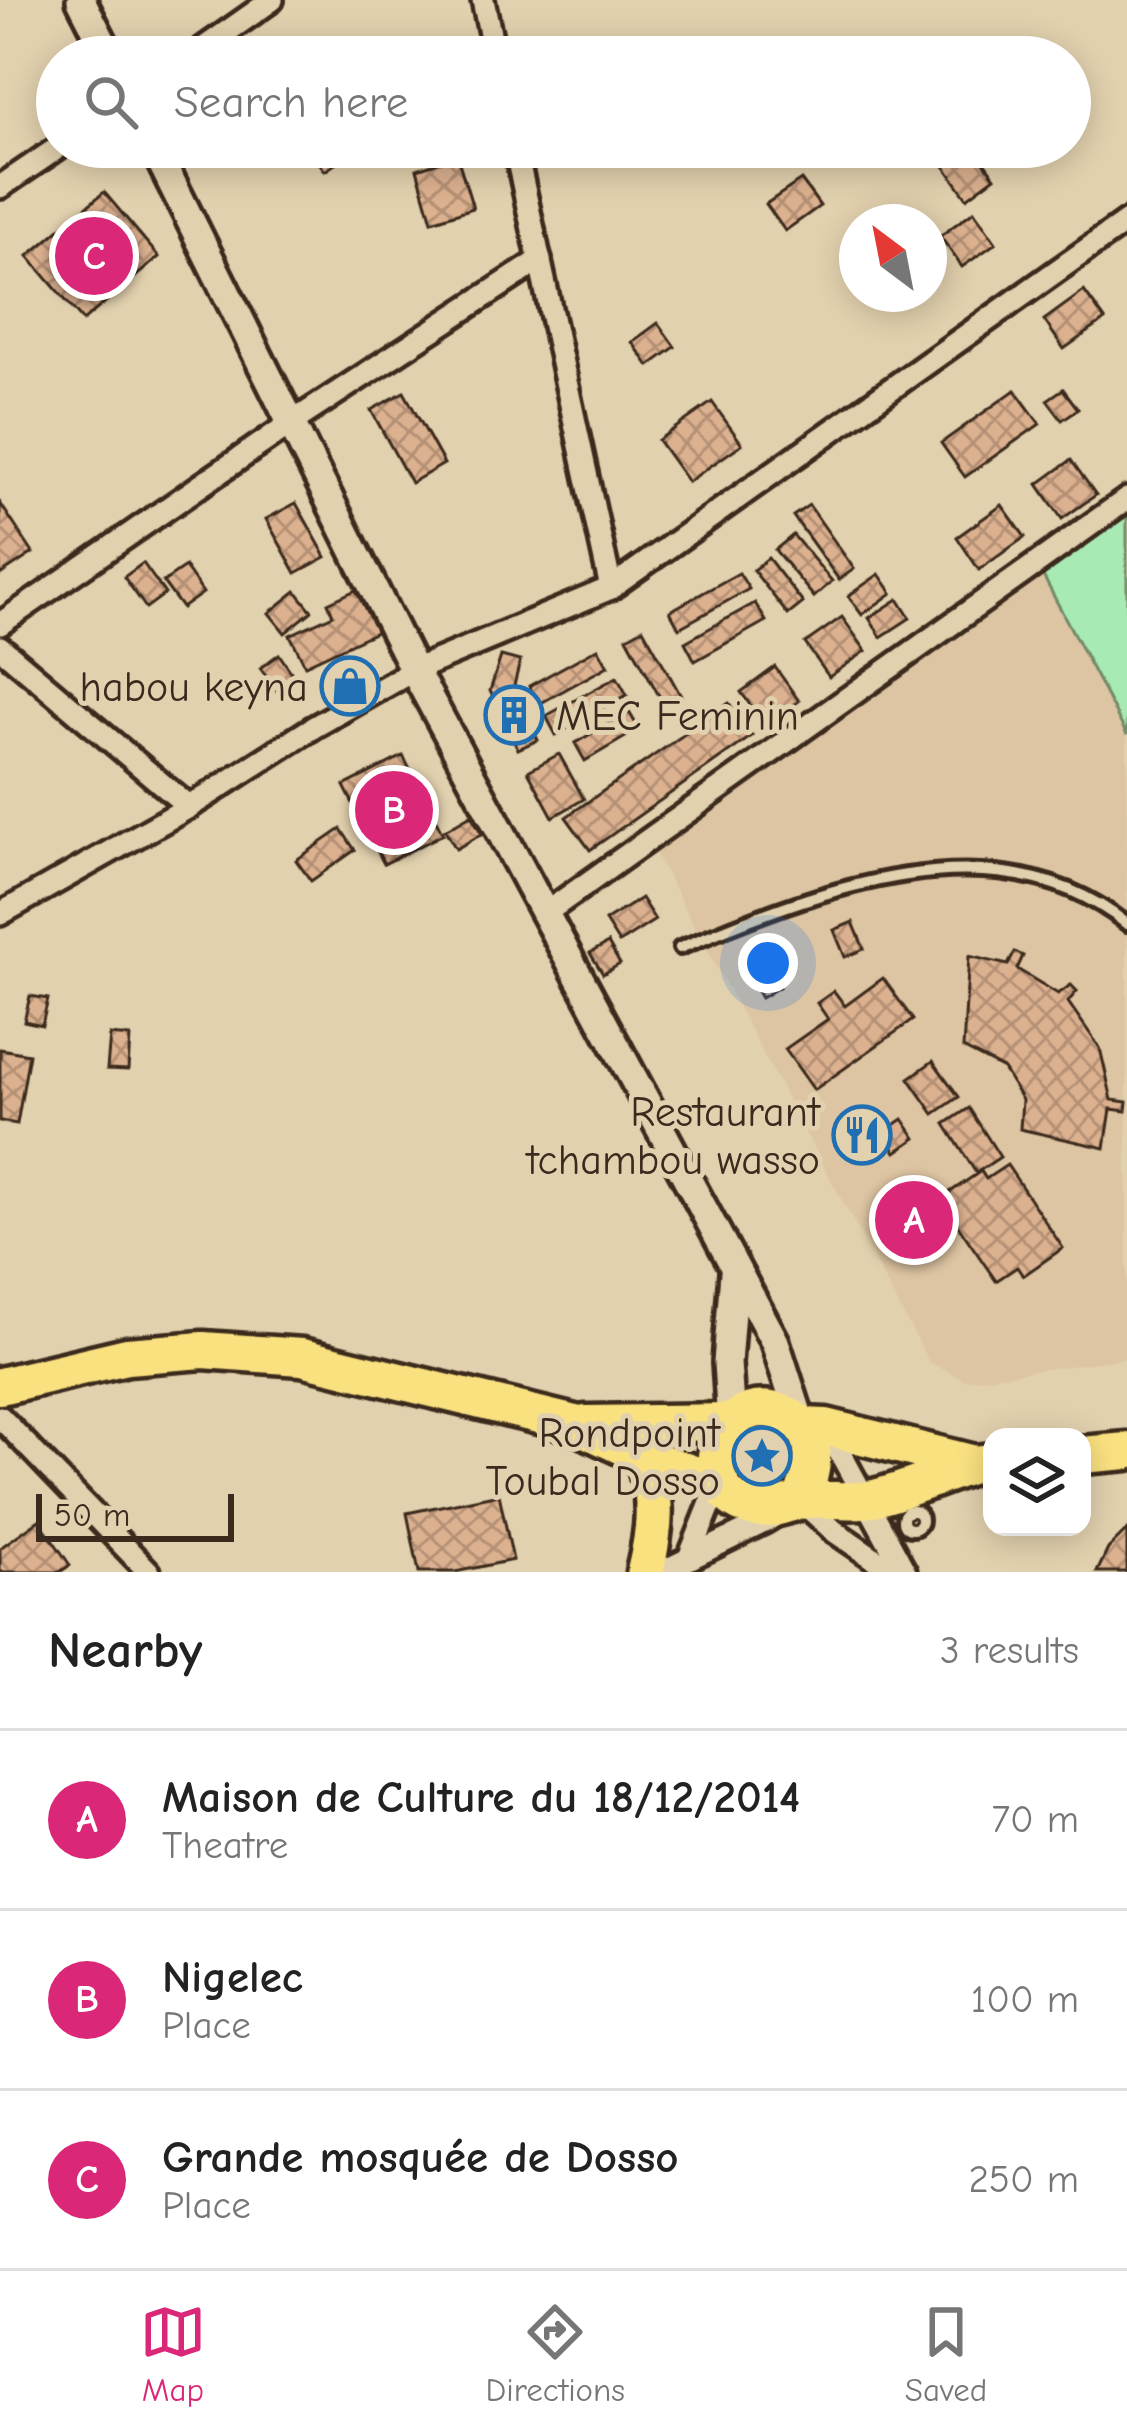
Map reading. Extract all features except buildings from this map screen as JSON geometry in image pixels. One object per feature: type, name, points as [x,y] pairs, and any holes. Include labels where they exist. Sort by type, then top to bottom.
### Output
[{"type":"highway","points":[[0,1386],[127,1356],[203,1350],[302,1358],[575,1424],[719,1484],[734,1500],[754,1509],[776,1509],[800,1500],[867,1500],[983,1463]]},
{"type":"highway","points":[[719,1484],[713,1462],[718,1440],[731,1422],[748,1412],[767,1409],[814,1426],[983,1463]]},
{"type":"highway","points":[[575,1424],[731,1422]]},
{"type":"highway","points":[[800,1500],[813,1472],[814,1426]]},
{"type":"highway","points":[[1091,1454],[1127,1451]]},
{"type":"highway","points":[[643,1456],[655,1503],[645,1572]]},
{"type":"street","points":[[81,0],[99,36]]},
{"type":"street","points":[[221,36],[272,0]]},
{"type":"street","points":[[483,0],[491,36]]},
{"type":"street","points":[[0,187],[36,163]]},
{"type":"street","points":[[164,168],[414,670],[776,1342],[814,1426],[867,1500],[904,1572]]},
{"type":"street","points":[[520,168],[611,588]]},
{"type":"street","points":[[0,914],[189,807],[414,670],[611,588],[1127,220]]},
{"type":"street","points":[[0,624],[291,423],[540,260]]},
{"type":"street","points":[[544,914],[1127,499]]},
{"type":"street","points":[[0,647],[189,807]]},
{"type":"street","points":[[731,1422],[727,1363],[734,1271]]},
{"type":"street","points":[[0,1418],[149,1572]]},
{"type":"street","points":[[689,1558],[719,1484]]},
{"type":"street","points":[[662,1572],[800,1500],[834,1531],[894,1572]]},
{"type":"street","points":[[766,1521],[807,1522],[834,1531]]},
{"type":"lane","points":[[680,948],[769,910],[892,876],[950,869],[1076,890],[1127,924]]},
{"type":"shaded area","points":[[1041,572],[1127,735],[1127,1358],[965,1380],[929,1362],[653,849]]},
{"type":"green space","points":[[1127,513],[1127,735],[1041,572]]},
{"type":"place","name":"Grande mosquée de Dosso","points":[[94,256]]},
{"type":"place","name":"habou keyna","points":[[350,686]]},
{"type":"place","name":"MEC Feminin","points":[[514,715]]},
{"type":"place","name":"Nigelec","points":[[394,810]]},
{"type":"place","name":"Restaurant tchambou wasso","points":[[862,1135]]},
{"type":"place","name":"Maison de Culture du 18/12/2014","points":[[914,1220]]},
{"type":"place","name":"Rondpoint Toubal Dosso","points":[[762,1456]]}]
